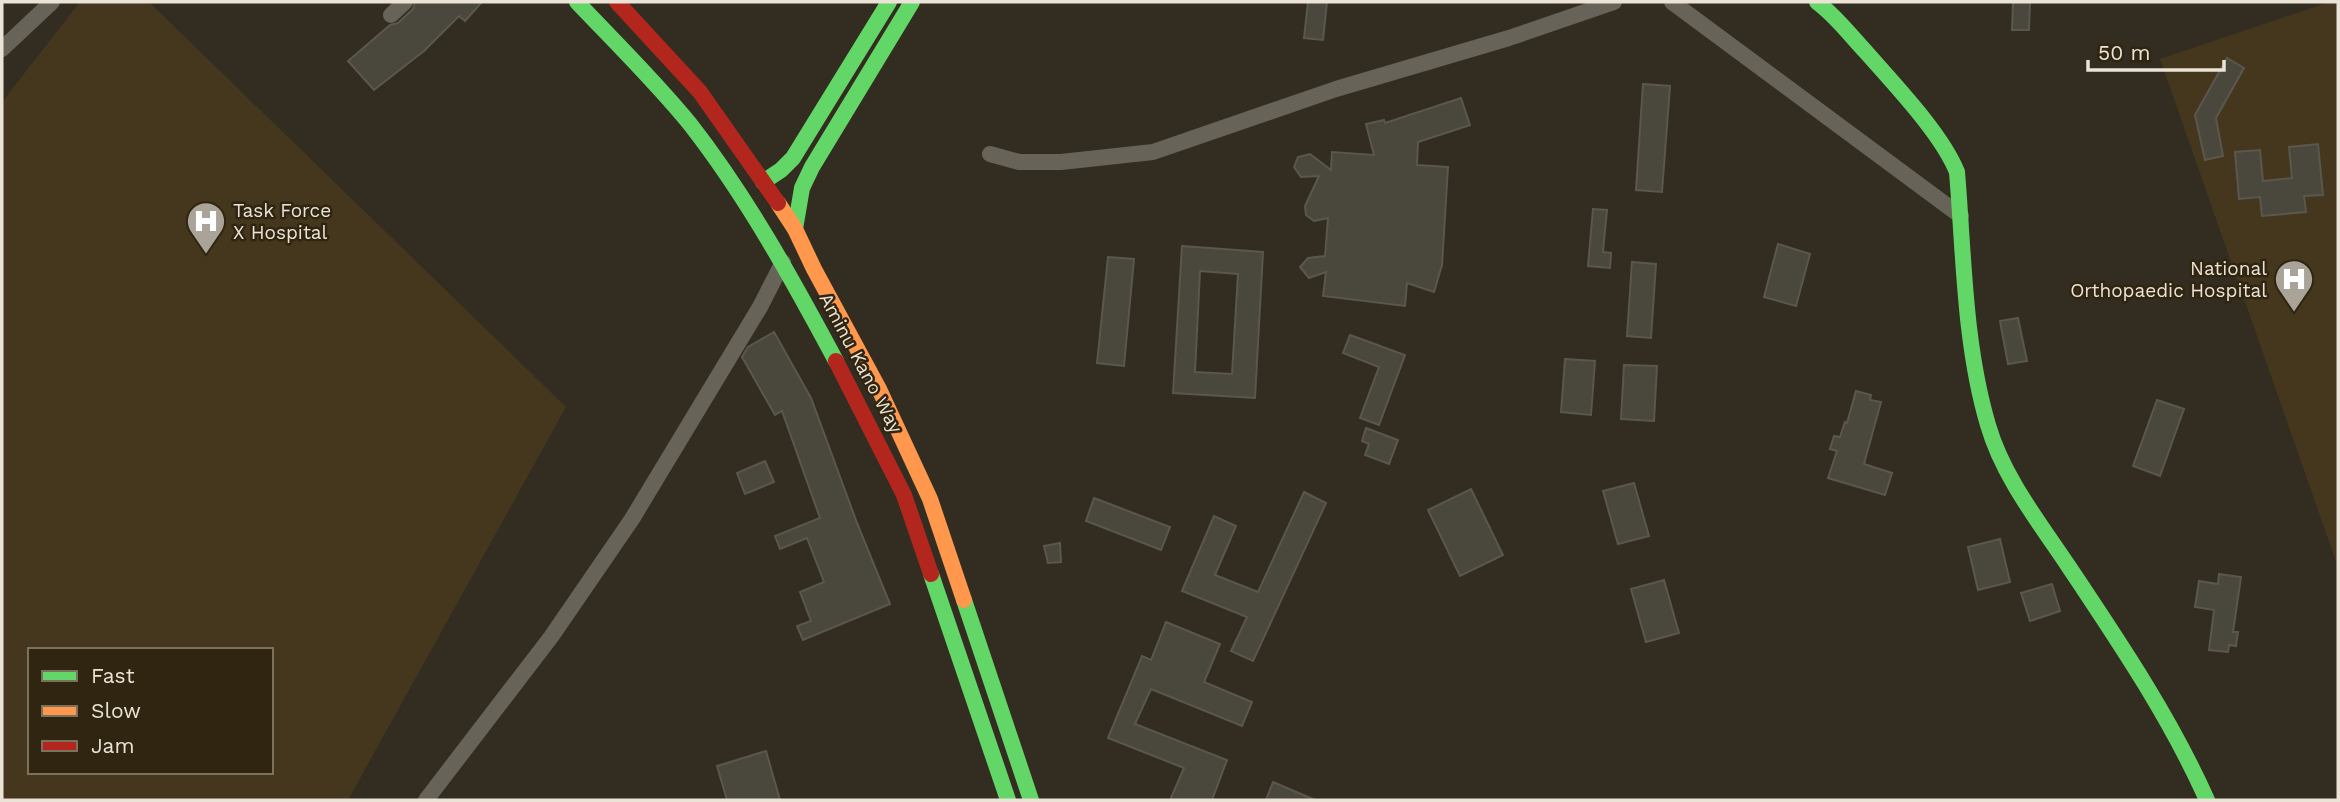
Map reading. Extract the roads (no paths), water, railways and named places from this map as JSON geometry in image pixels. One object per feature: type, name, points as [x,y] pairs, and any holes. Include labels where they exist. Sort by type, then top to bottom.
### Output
[{"type":"main road","name":"Aminu Kano Way","points":[[576,2],[683,116],[749,207],[783,262],[886,455],[904,495],[1008,800]]},
{"type":"main road","name":"Aminu Kano Way","points":[[617,2],[699,92],[795,229],[884,400],[930,499],[1031,800]]},
{"type":"main road","points":[[763,182],[793,158],[890,2]]},
{"type":"main road","points":[[795,229],[802,188],[812,167],[912,2]]},
{"type":"main road","points":[[1817,2],[1829,11],[1889,78],[1950,154],[1958,172],[1972,356],[1989,426],[2008,475],[2134,665],[2190,762],[2207,800]]},
{"type":"street","points":[[2,49],[52,2]]},
{"type":"street","points":[[391,15],[405,2]]},
{"type":"street","points":[[990,154],[1019,162],[1061,162],[1153,152],[1336,89],[1614,2]]},
{"type":"street","points":[[1672,2],[1961,216]]},
{"type":"street","points":[[426,800],[551,637],[632,519],[760,307],[783,262]]},
{"type":"place","name":"Task Force X Hospital","points":[[206,255]]},
{"type":"place","name":"National Orthopaedic Hospital","points":[[2294,313]]}]
